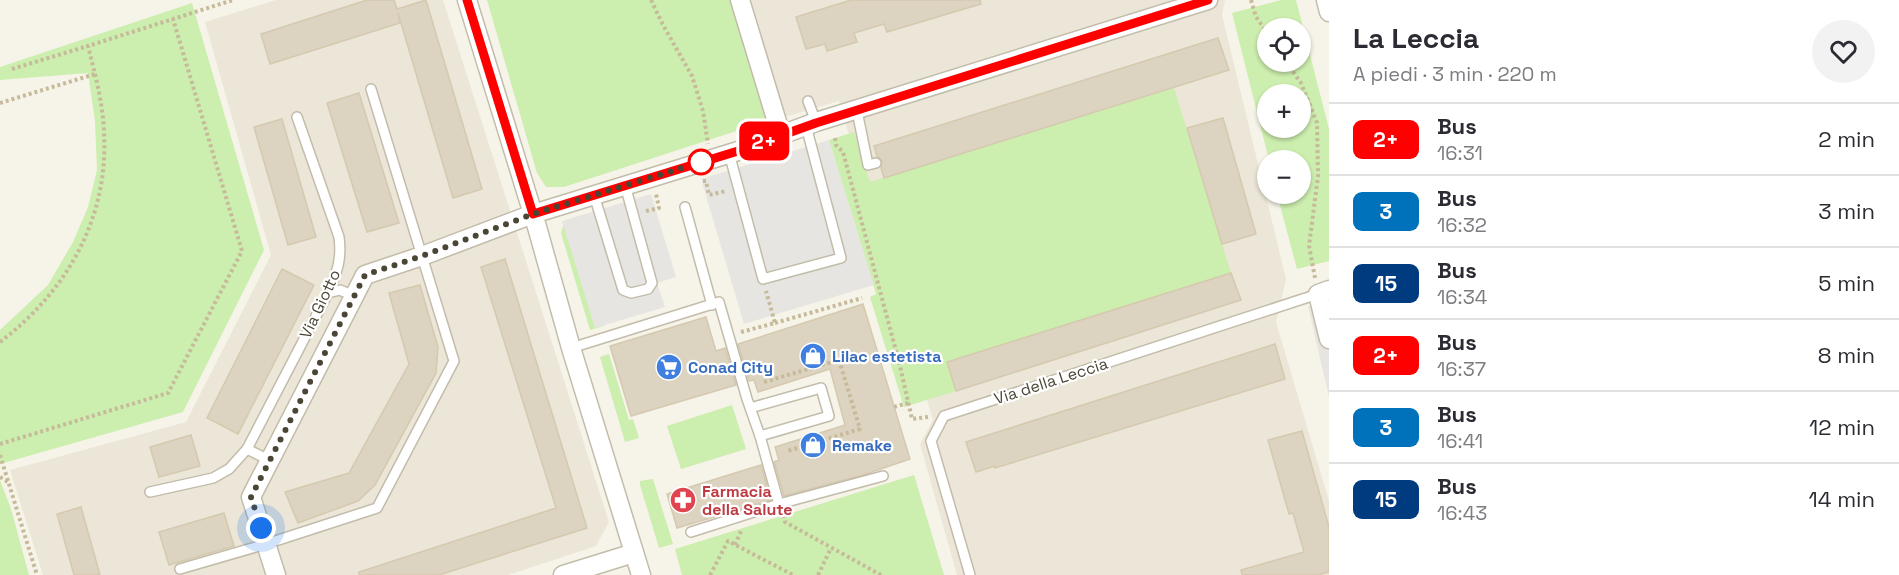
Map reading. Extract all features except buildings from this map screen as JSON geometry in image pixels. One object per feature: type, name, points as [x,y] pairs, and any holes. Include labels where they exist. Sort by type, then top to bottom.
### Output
[{"type":"street","points":[[467,0],[641,575]]},
{"type":"street","points":[[740,0],[781,135]]},
{"type":"street","name":"Via Giotto","points":[[276,575],[251,497],[365,275],[533,214],[1208,0]]},
{"type":"street","points":[[1326,0],[1329,12]]},
{"type":"street","name":"Via della Leccia","points":[[1323,292],[1329,339]]},
{"type":"street","points":[[563,575],[634,553]]},
{"type":"lane","points":[[180,569],[377,508],[454,361],[371,89]]},
{"type":"lane","points":[[729,153],[763,279],[841,258],[808,101]]},
{"type":"lane","points":[[857,111],[868,165],[876,163]]},
{"type":"lane","name":"Via Giotto","points":[[150,492],[213,478],[229,469],[247,449],[328,293],[338,269],[341,252],[339,237],[297,117]]},
{"type":"lane","points":[[594,195],[623,290],[631,293],[648,289],[652,283],[626,185]]},
{"type":"lane","points":[[685,207],[712,305]]},
{"type":"lane","points":[[328,293],[340,290],[354,296]]},
{"type":"lane","name":"Via della Leccia","points":[[944,416],[1323,292]]},
{"type":"lane","points":[[571,348],[719,302],[779,504]]},
{"type":"lane","points":[[750,408],[821,388],[829,416],[760,436]]},
{"type":"lane","points":[[944,416],[931,441],[970,575]]},
{"type":"lane","points":[[247,449],[269,460]]},
{"type":"lane","points":[[691,532],[779,504],[884,476]]},
{"type":"path","points":[[12,69],[233,0]]},
{"type":"path","points":[[651,0],[692,76],[703,111],[710,159]]},
{"type":"path","points":[[1251,0],[1257,18]]},
{"type":"path","points":[[0,444],[168,393],[242,251],[173,19]]},
{"type":"path","points":[[0,342],[23,325],[57,288],[84,241],[94,215],[104,170],[104,131],[88,46]]},
{"type":"path","points":[[1293,72],[1301,83],[1317,123],[1318,176],[1309,246],[1312,265]]},
{"type":"path","points":[[0,103],[95,74]]},
{"type":"path","points":[[835,138],[836,145],[843,152],[912,419],[944,416]]},
{"type":"path","points":[[706,182],[709,193]]},
{"type":"path","points":[[658,207],[655,194],[663,192]]},
{"type":"path","points":[[763,279],[775,323]]},
{"type":"path","points":[[729,336],[862,298]]},
{"type":"path","points":[[894,407],[908,403]]},
{"type":"path","points":[[0,455],[37,575]]},
{"type":"path","points":[[0,477],[9,483]]},
{"type":"path","points":[[779,504],[786,522],[881,575]]},
{"type":"path","points":[[710,575],[728,541],[792,575]]},
{"type":"path","points":[[818,575],[831,548]]},
{"type":"shaded area","points":[[276,0],[443,0],[609,522],[596,546],[508,575],[43,575],[10,470],[186,422],[271,255],[205,22]]},
{"type":"shaded area","points":[[751,0],[1225,0],[1222,15],[1257,159],[1257,204],[1268,204],[1286,279],[1276,322],[1329,501],[1329,575],[957,575],[920,444],[933,420],[839,101],[785,117]]},
{"type":"shaded area","points":[[829,140],[874,285],[744,324],[701,179]]},
{"type":"shaded area","points":[[651,194],[676,277],[657,283],[665,307],[595,328],[562,221]]},
{"type":"shaded area","points":[[1329,301],[1329,397],[1308,306]]},
{"type":"green space","points":[[487,0],[730,0],[767,121],[564,187],[546,187],[537,173]]},
{"type":"green space","points":[[1281,0],[1296,0],[1301,18],[1257,18],[1257,72],[1311,72],[1311,59],[1329,129],[1329,261],[1297,269],[1280,204],[1311,204],[1311,150],[1266,150],[1263,138],[1311,138],[1311,84],[1257,84],[1257,112],[1232,13]]},
{"type":"green space","points":[[192,3],[264,250],[183,412],[0,464],[0,330],[48,285],[73,242],[88,207],[97,170],[95,121],[88,73],[0,80],[0,67]]},
{"type":"green space","points":[[1174,88],[1231,273],[947,362],[956,391],[904,407],[870,297],[876,294],[829,140],[854,132],[870,182]]},
{"type":"green space","points":[[571,220],[604,326],[590,330],[561,233],[564,223]]},
{"type":"green space","points":[[609,354],[629,420],[633,419],[639,438],[625,442],[600,357]]},
{"type":"green space","points":[[732,405],[746,449],[681,469],[667,426]]},
{"type":"green space","points":[[914,475],[944,575],[682,575],[675,549]]},
{"type":"green space","points":[[653,479],[673,544],[659,548],[640,485],[640,481]]},
{"type":"green space","points":[[0,480],[11,509],[29,575],[0,575]]},
{"type":"bus line","name":"2+","points":[[467,0],[533,214],[738,151],[816,123],[1208,0]]},
{"type":"place","name":"Lilac estetista","points":[[813,356]]},
{"type":"place","name":"Conad City","points":[[669,367]]},
{"type":"place","name":"Remake","points":[[813,445]]},
{"type":"place","name":"Farmacia della Salute","points":[[683,500]]},
{"type":"route","points":[[261,528],[251,497],[365,275],[533,214],[701,162]]}]
